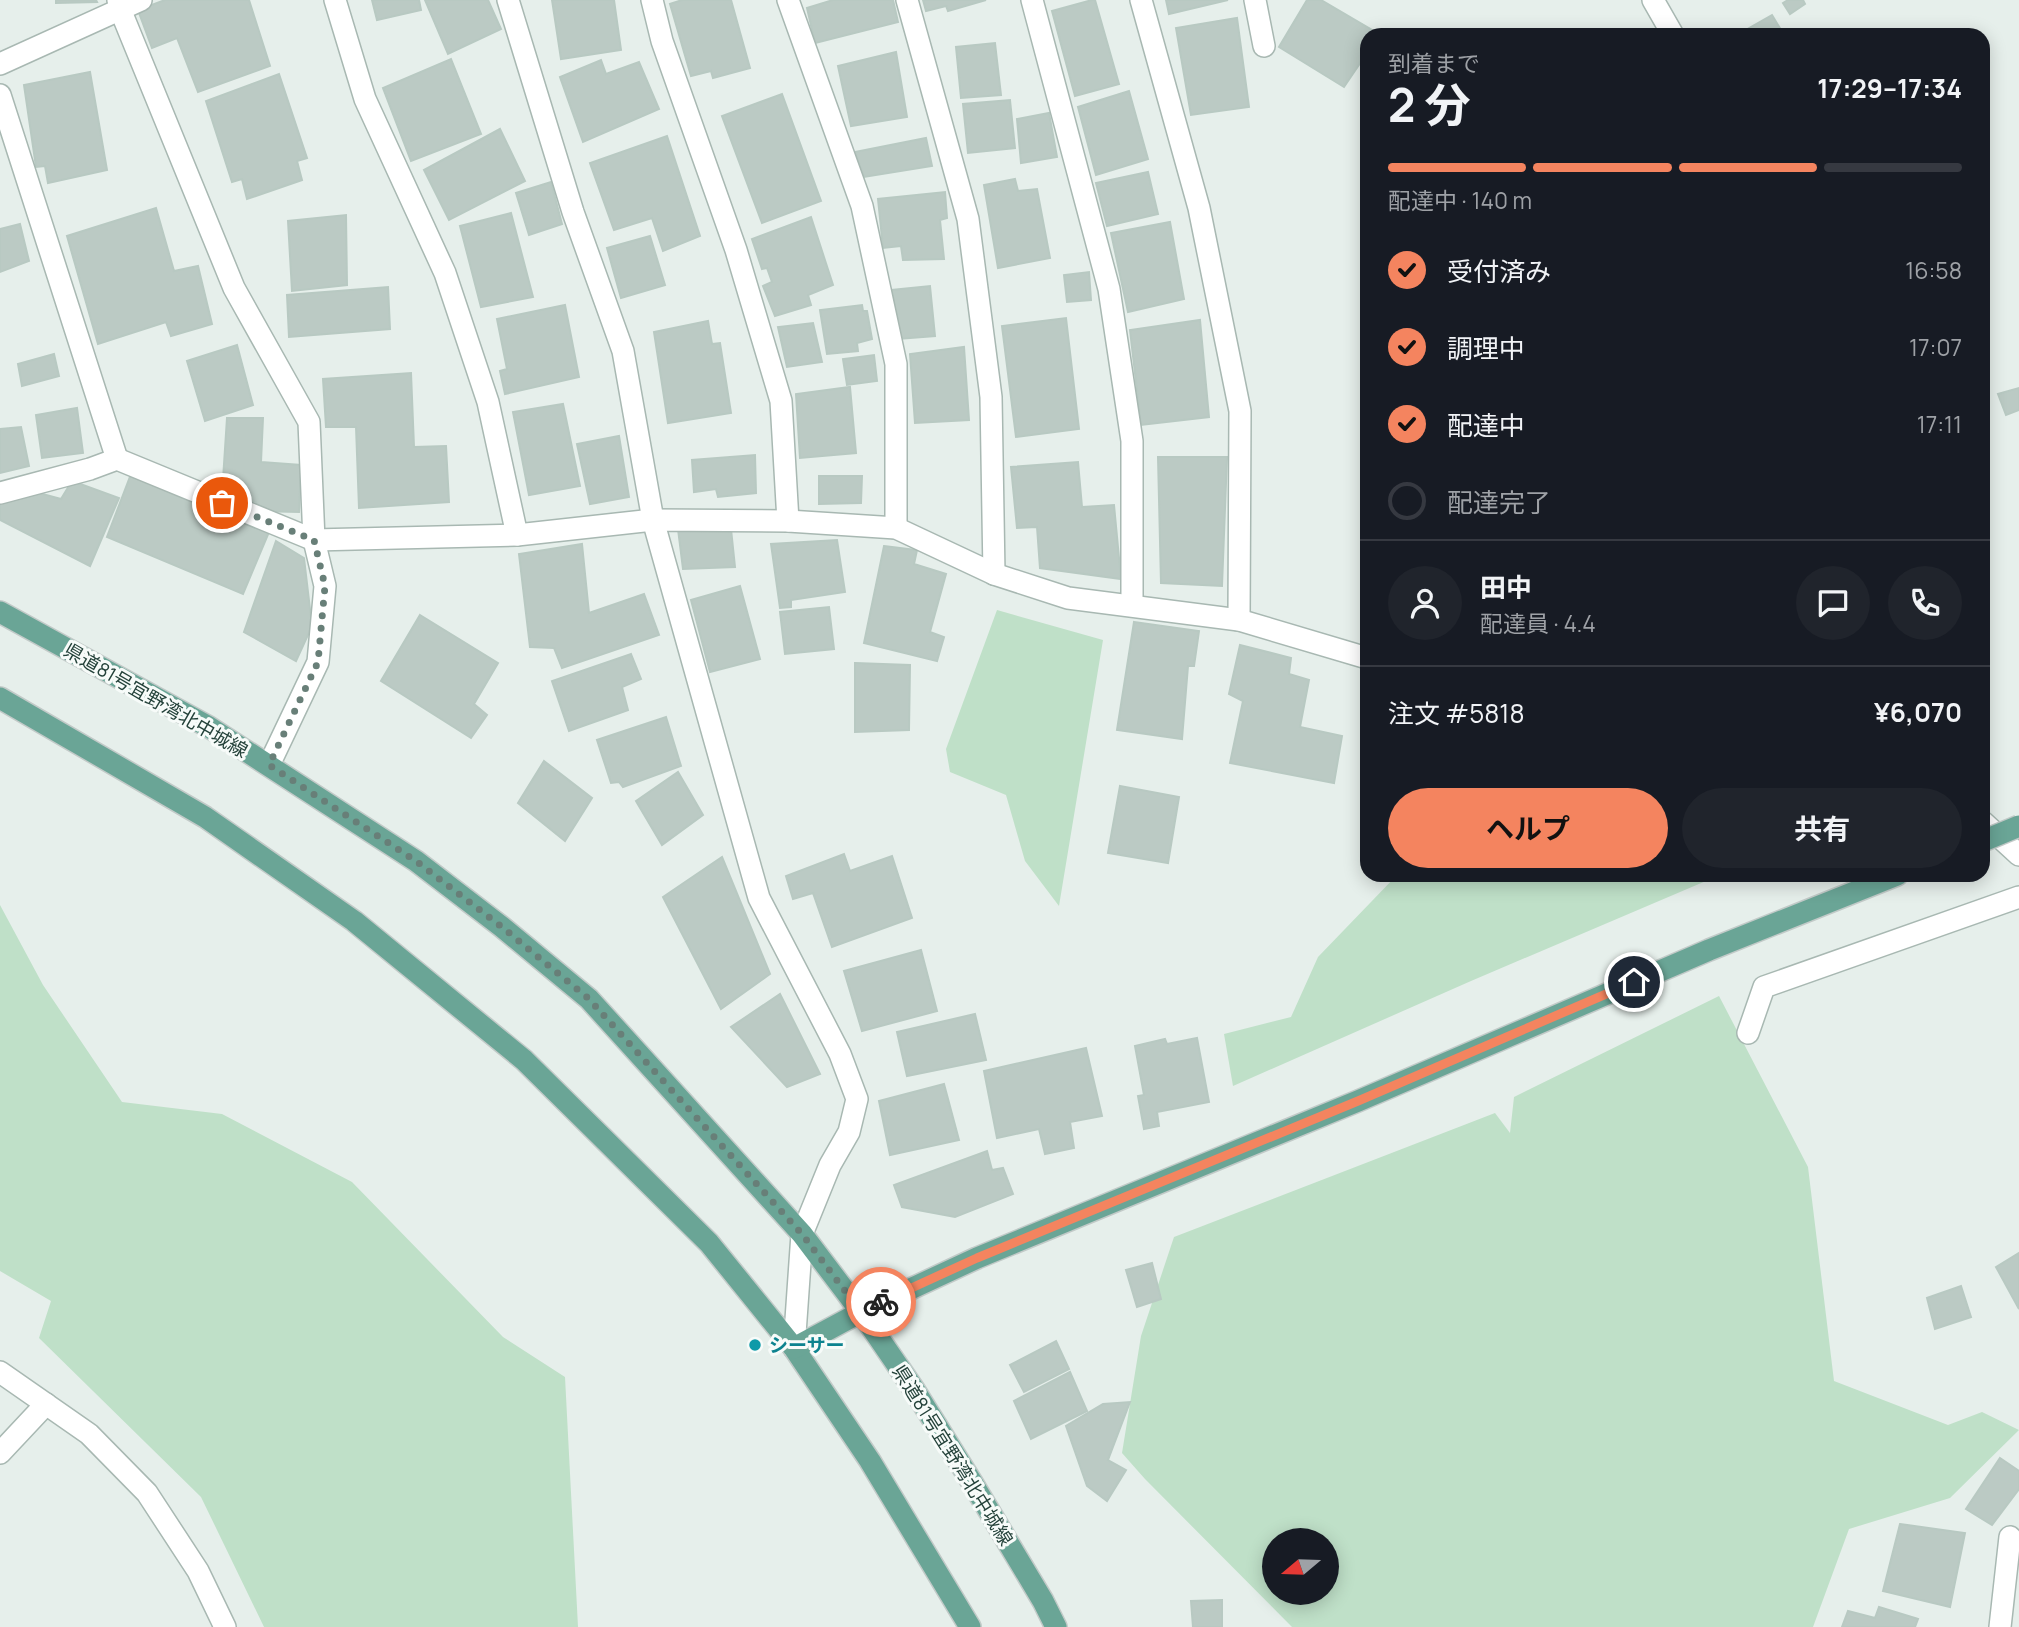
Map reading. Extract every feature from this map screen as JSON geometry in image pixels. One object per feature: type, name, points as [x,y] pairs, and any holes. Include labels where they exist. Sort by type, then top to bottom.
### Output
[{"type":"main road","name":"県道81号宜野湾北中城線","points":[[0,612],[209,727],[416,861],[589,999],[802,1234],[861,1312],[915,1391],[973,1484],[1056,1627]]},
{"type":"main road","points":[[0,698],[205,817],[354,921],[524,1060],[709,1243],[794,1348],[870,1461],[970,1627]]},
{"type":"main road","points":[[1990,838],[2019,826]]},
{"type":"main road","points":[[794,1348],[861,1312],[977,1258],[1371,1096],[1709,950],[1879,882]]},
{"type":"street","points":[[0,64],[119,4],[141,0]]},
{"type":"street","points":[[335,0],[365,99],[449,286],[488,402],[517,535]]},
{"type":"street","points":[[508,0],[573,212],[622,351],[653,520],[759,898],[840,1054],[857,1099],[849,1132],[830,1165],[802,1234],[794,1348]]},
{"type":"street","points":[[652,0],[662,41],[736,250],[781,401],[788,522]]},
{"type":"street","points":[[789,0],[862,206],[896,363],[896,527]]},
{"type":"street","points":[[907,0],[968,219],[991,397],[994,574]]},
{"type":"street","points":[[1032,0],[1109,289],[1132,441],[1132,605]]},
{"type":"street","points":[[1142,0],[1199,208],[1240,411],[1239,620]]},
{"type":"street","points":[[1255,0],[1264,46]]},
{"type":"street","points":[[1653,0],[1669,28]]},
{"type":"street","points":[[119,4],[234,288],[309,422],[314,540],[325,586],[318,662],[269,765]]},
{"type":"street","points":[[0,95],[117,459]]},
{"type":"street","points":[[0,493],[117,459],[314,540],[517,535],[653,520],[896,527],[994,574],[1068,598],[1239,620],[1360,656]]},
{"type":"street","points":[[1990,828],[2019,855]]},
{"type":"street","points":[[1748,1033],[1764,987],[2019,897]]},
{"type":"street","points":[[0,1372],[89,1434],[147,1493],[198,1571],[225,1627]]},
{"type":"street","points":[[0,1453],[46,1404]]},
{"type":"street","points":[[2000,1627],[2010,1538]]},
{"type":"green space","points":[[997,610],[1103,640],[1059,906],[1025,861],[1006,795],[950,772],[946,749]]},
{"type":"green space","points":[[1390,882],[1704,882],[1233,1086],[1224,1034],[1291,1017],[1318,957]]},
{"type":"green space","points":[[0,905],[43,985],[122,1102],[222,1114],[352,1182],[503,1337],[565,1377],[578,1627],[264,1627],[201,1497],[39,1338],[51,1301],[0,1271]]},
{"type":"green space","points":[[1719,996],[1808,1167],[1834,1381],[1948,1425],[1982,1412],[2019,1430],[1950,1498],[1849,1529],[1813,1627],[1292,1627],[1270,1605],[1339,1605],[1339,1528],[1262,1528],[1262,1597],[1122,1453],[1141,1336],[1174,1237],[1495,1113],[1510,1133],[1514,1097]]},
{"type":"building","points":[[56,0],[96,0],[97,2],[56,3]]},
{"type":"building","points":[[165,0],[249,0],[270,66],[198,92],[177,38],[152,48],[138,10]]},
{"type":"building","points":[[372,0],[419,0],[421,10],[377,20]]},
{"type":"building","points":[[425,0],[488,0],[501,29],[448,54]]},
{"type":"building","points":[[552,0],[614,0],[621,50],[561,59]]},
{"type":"building","points":[[682,0],[731,0],[750,68],[713,78],[711,71],[691,76],[670,4]]},
{"type":"building","points":[[833,0],[893,0],[898,22],[815,43],[807,8]]},
{"type":"building","points":[[923,0],[986,0],[948,11],[946,6],[926,11]]},
{"type":"building","points":[[1095,0],[1119,84],[1075,96],[1052,11]]},
{"type":"building","points":[[1166,0],[1228,0],[1169,14]]},
{"type":"building","points":[[1307,0],[1321,0],[1369,28],[1360,28],[1360,63],[1344,87],[1279,47]]},
{"type":"building","points":[[1788,0],[1803,0],[1805,4],[1790,14],[1783,3]]},
{"type":"building","points":[[1772,15],[1780,28],[1749,28]]},
{"type":"building","points":[[1237,18],[1249,107],[1191,115],[1176,28]]},
{"type":"building","points":[[995,43],[1001,95],[961,98],[956,47]]},
{"type":"building","points":[[896,52],[907,117],[851,126],[838,66]]},
{"type":"building","points":[[451,59],[481,134],[411,161],[383,88]]},
{"type":"building","points":[[601,60],[606,74],[639,62],[659,109],[583,142],[560,77]]},
{"type":"building","points":[[90,72],[107,170],[48,183],[45,166],[36,167],[24,85]]},
{"type":"building","points":[[279,74],[307,158],[297,161],[302,180],[247,199],[242,179],[232,182],[206,101]]},
{"type":"building","points":[[1129,91],[1148,159],[1096,175],[1078,107]]},
{"type":"building","points":[[782,94],[821,201],[762,223],[722,116]]},
{"type":"building","points":[[1010,100],[1015,148],[968,153],[963,104]]},
{"type":"building","points":[[1049,113],[1057,157],[1021,163],[1017,119]]},
{"type":"building","points":[[500,129],[525,181],[449,220],[424,170]]},
{"type":"building","points":[[667,136],[700,236],[663,251],[652,218],[614,230],[590,163]]},
{"type":"building","points":[[926,138],[932,166],[864,177],[855,152]]},
{"type":"building","points":[[1148,172],[1158,214],[1107,226],[1096,183]]},
{"type":"building","points":[[1015,179],[1018,191],[1037,189],[1050,258],[998,268],[984,185]]},
{"type":"building","points":[[551,182],[562,224],[529,235],[516,193]]},
{"type":"building","points":[[945,192],[947,218],[940,220],[944,259],[903,260],[901,246],[883,248],[878,199]]},
{"type":"building","points":[[156,208],[174,271],[198,266],[212,324],[171,336],[166,322],[98,344],[67,236]]},
{"type":"building","points":[[511,213],[533,297],[481,307],[460,226]]},
{"type":"building","points":[[346,215],[347,285],[292,291],[288,221]]},
{"type":"building","points":[[811,217],[833,285],[808,295],[811,305],[775,316],[763,286],[772,282],[767,268],[762,269],[752,239]]},
{"type":"building","points":[[1170,222],[1184,299],[1128,312],[1111,233]]},
{"type":"building","points":[[20,224],[29,261],[0,272],[0,229]]},
{"type":"building","points":[[650,236],[665,285],[621,298],[607,248]]},
{"type":"building","points":[[1089,272],[1091,300],[1067,302],[1064,275]]},
{"type":"building","points":[[930,286],[935,336],[898,339],[892,290]]},
{"type":"building","points":[[388,287],[390,329],[289,337],[287,295]]},
{"type":"building","points":[[565,305],[579,377],[505,394],[500,371],[507,369],[497,319]]},
{"type":"building","points":[[862,305],[863,311],[867,311],[872,339],[857,343],[858,351],[827,354],[820,310]]},
{"type":"building","points":[[1066,318],[1079,429],[1016,437],[1002,326]]},
{"type":"building","points":[[1200,320],[1209,417],[1141,425],[1130,330]]},
{"type":"building","points":[[708,321],[712,344],[720,343],[731,413],[668,423],[654,332]]},
{"type":"building","points":[[813,323],[822,362],[787,367],[778,327]]},
{"type":"building","points":[[237,345],[253,405],[205,421],[187,361]]},
{"type":"building","points":[[964,347],[969,420],[915,423],[910,354]]},
{"type":"building","points":[[54,354],[59,376],[22,386],[18,364]]},
{"type":"building","points":[[874,355],[877,381],[847,385],[843,359]]},
{"type":"building","points":[[411,373],[414,447],[446,446],[449,502],[359,508],[356,427],[326,427],[323,379]]},
{"type":"building","points":[[850,387],[856,453],[800,458],[796,394]]},
{"type":"building","points":[[2019,388],[2019,410],[2006,415],[1998,394]]},
{"type":"building","points":[[563,404],[580,486],[529,495],[513,412]]},
{"type":"building","points":[[77,408],[83,453],[42,458],[36,415]]},
{"type":"building","points":[[227,418],[263,418],[261,462],[301,465],[299,512],[256,511],[256,502],[222,495]]},
{"type":"building","points":[[21,427],[29,466],[0,473],[0,429]]},
{"type":"building","points":[[619,436],[629,497],[590,504],[577,444]]},
{"type":"building","points":[[755,455],[756,493],[718,497],[716,489],[694,492],[692,460]]},
{"type":"building","points":[[1158,457],[1227,457],[1222,586],[1161,583]]},
{"type":"building","points":[[1078,462],[1082,507],[1114,505],[1121,579],[1040,568],[1037,527],[1017,528],[1011,467]]},
{"type":"building","points":[[131,474],[269,532],[243,594],[107,537]]},
{"type":"building","points":[[819,476],[862,476],[861,503],[819,504]]},
{"type":"building","points":[[72,481],[119,498],[90,566],[0,520],[0,503],[28,490],[61,499]]},
{"type":"building","points":[[678,529],[731,529],[735,567],[683,569]]},
{"type":"building","points":[[837,540],[845,592],[791,600],[791,607],[780,608],[771,544]]},
{"type":"building","points":[[276,541],[304,558],[312,626],[296,661],[244,632]]},
{"type":"building","points":[[582,544],[589,613],[644,594],[659,635],[562,668],[554,648],[530,647],[519,554]]},
{"type":"building","points":[[884,546],[917,550],[914,564],[946,574],[930,632],[944,637],[937,661],[864,643]]},
{"type":"building","points":[[740,586],[760,659],[710,672],[691,600]]},
{"type":"building","points":[[829,607],[834,649],[785,654],[780,612]]},
{"type":"building","points":[[420,615],[498,663],[474,704],[487,715],[471,738],[381,681]]},
{"type":"building","points":[[1134,622],[1199,631],[1194,666],[1188,666],[1182,739],[1117,730]]},
{"type":"building","points":[[1240,645],[1291,658],[1289,674],[1309,680],[1300,727],[1342,736],[1334,783],[1230,763],[1243,701],[1229,694]]},
{"type":"building","points":[[631,654],[641,679],[622,687],[628,710],[569,731],[552,681]]},
{"type":"building","points":[[855,663],[910,665],[909,730],[855,732]]},
{"type":"building","points":[[666,717],[681,766],[623,787],[619,782],[611,783],[597,740]]},
{"type":"building","points":[[544,761],[592,798],[565,841],[518,803]]},
{"type":"building","points":[[678,772],[703,815],[662,845],[636,801]]},
{"type":"building","points":[[1120,786],[1179,797],[1168,863],[1108,853]]},
{"type":"building","points":[[844,854],[850,871],[892,856],[912,918],[832,947],[813,893],[793,899],[786,876]]},
{"type":"building","points":[[722,857],[770,974],[721,1009],[663,897]]},
{"type":"building","points":[[921,950],[937,1011],[862,1031],[844,971]]},
{"type":"building","points":[[780,994],[820,1074],[787,1087],[731,1027]]},
{"type":"building","points":[[975,1014],[986,1060],[907,1076],[897,1032]]},
{"type":"building","points":[[1197,1038],[1209,1102],[1157,1112],[1159,1126],[1144,1129],[1138,1096],[1144,1095],[1135,1046],[1165,1039],[1167,1044]]},
{"type":"building","points":[[1086,1048],[1102,1116],[1070,1122],[1074,1148],[1045,1154],[1039,1129],[997,1138],[984,1071]]},
{"type":"building","points":[[944,1084],[959,1140],[890,1155],[879,1101]]},
{"type":"building","points":[[987,1151],[992,1170],[1003,1168],[1013,1194],[955,1217],[902,1207],[894,1185]]},
{"type":"building","points":[[2019,1253],[2019,1309],[1996,1267]]},
{"type":"building","points":[[1152,1263],[1161,1299],[1137,1307],[1126,1270]]},
{"type":"building","points":[[1961,1286],[1971,1317],[1935,1329],[1927,1298]]},
{"type":"building","points":[[1056,1341],[1069,1369],[1024,1392],[1010,1365]]},
{"type":"building","points":[[1070,1372],[1087,1411],[1031,1439],[1014,1401]]},
{"type":"building","points":[[1130,1402],[1108,1460],[1126,1470],[1107,1501],[1087,1486],[1066,1426],[1103,1404]]},
{"type":"building","points":[[2000,1458],[2019,1471],[2019,1489],[1992,1525],[1966,1509]]},
{"type":"building","points":[[1900,1524],[1965,1533],[1950,1607],[1883,1591]]},
{"type":"building","points":[[1222,1600],[1222,1627],[1193,1627],[1191,1601]]},
{"type":"building","points":[[1879,1607],[1918,1619],[1915,1627],[1842,1627],[1848,1611],[1875,1618]]},
{"type":"way so far","points":[[222,503],[314,540],[325,586],[318,662],[269,765],[416,861],[589,999],[802,1234],[861,1312],[881,1302]]},
{"type":"place","name":"シーサー","points":[[755,1345]]},
{"type":"route","points":[[881,1302],[977,1258],[1358,1101],[1634,982]]}]
